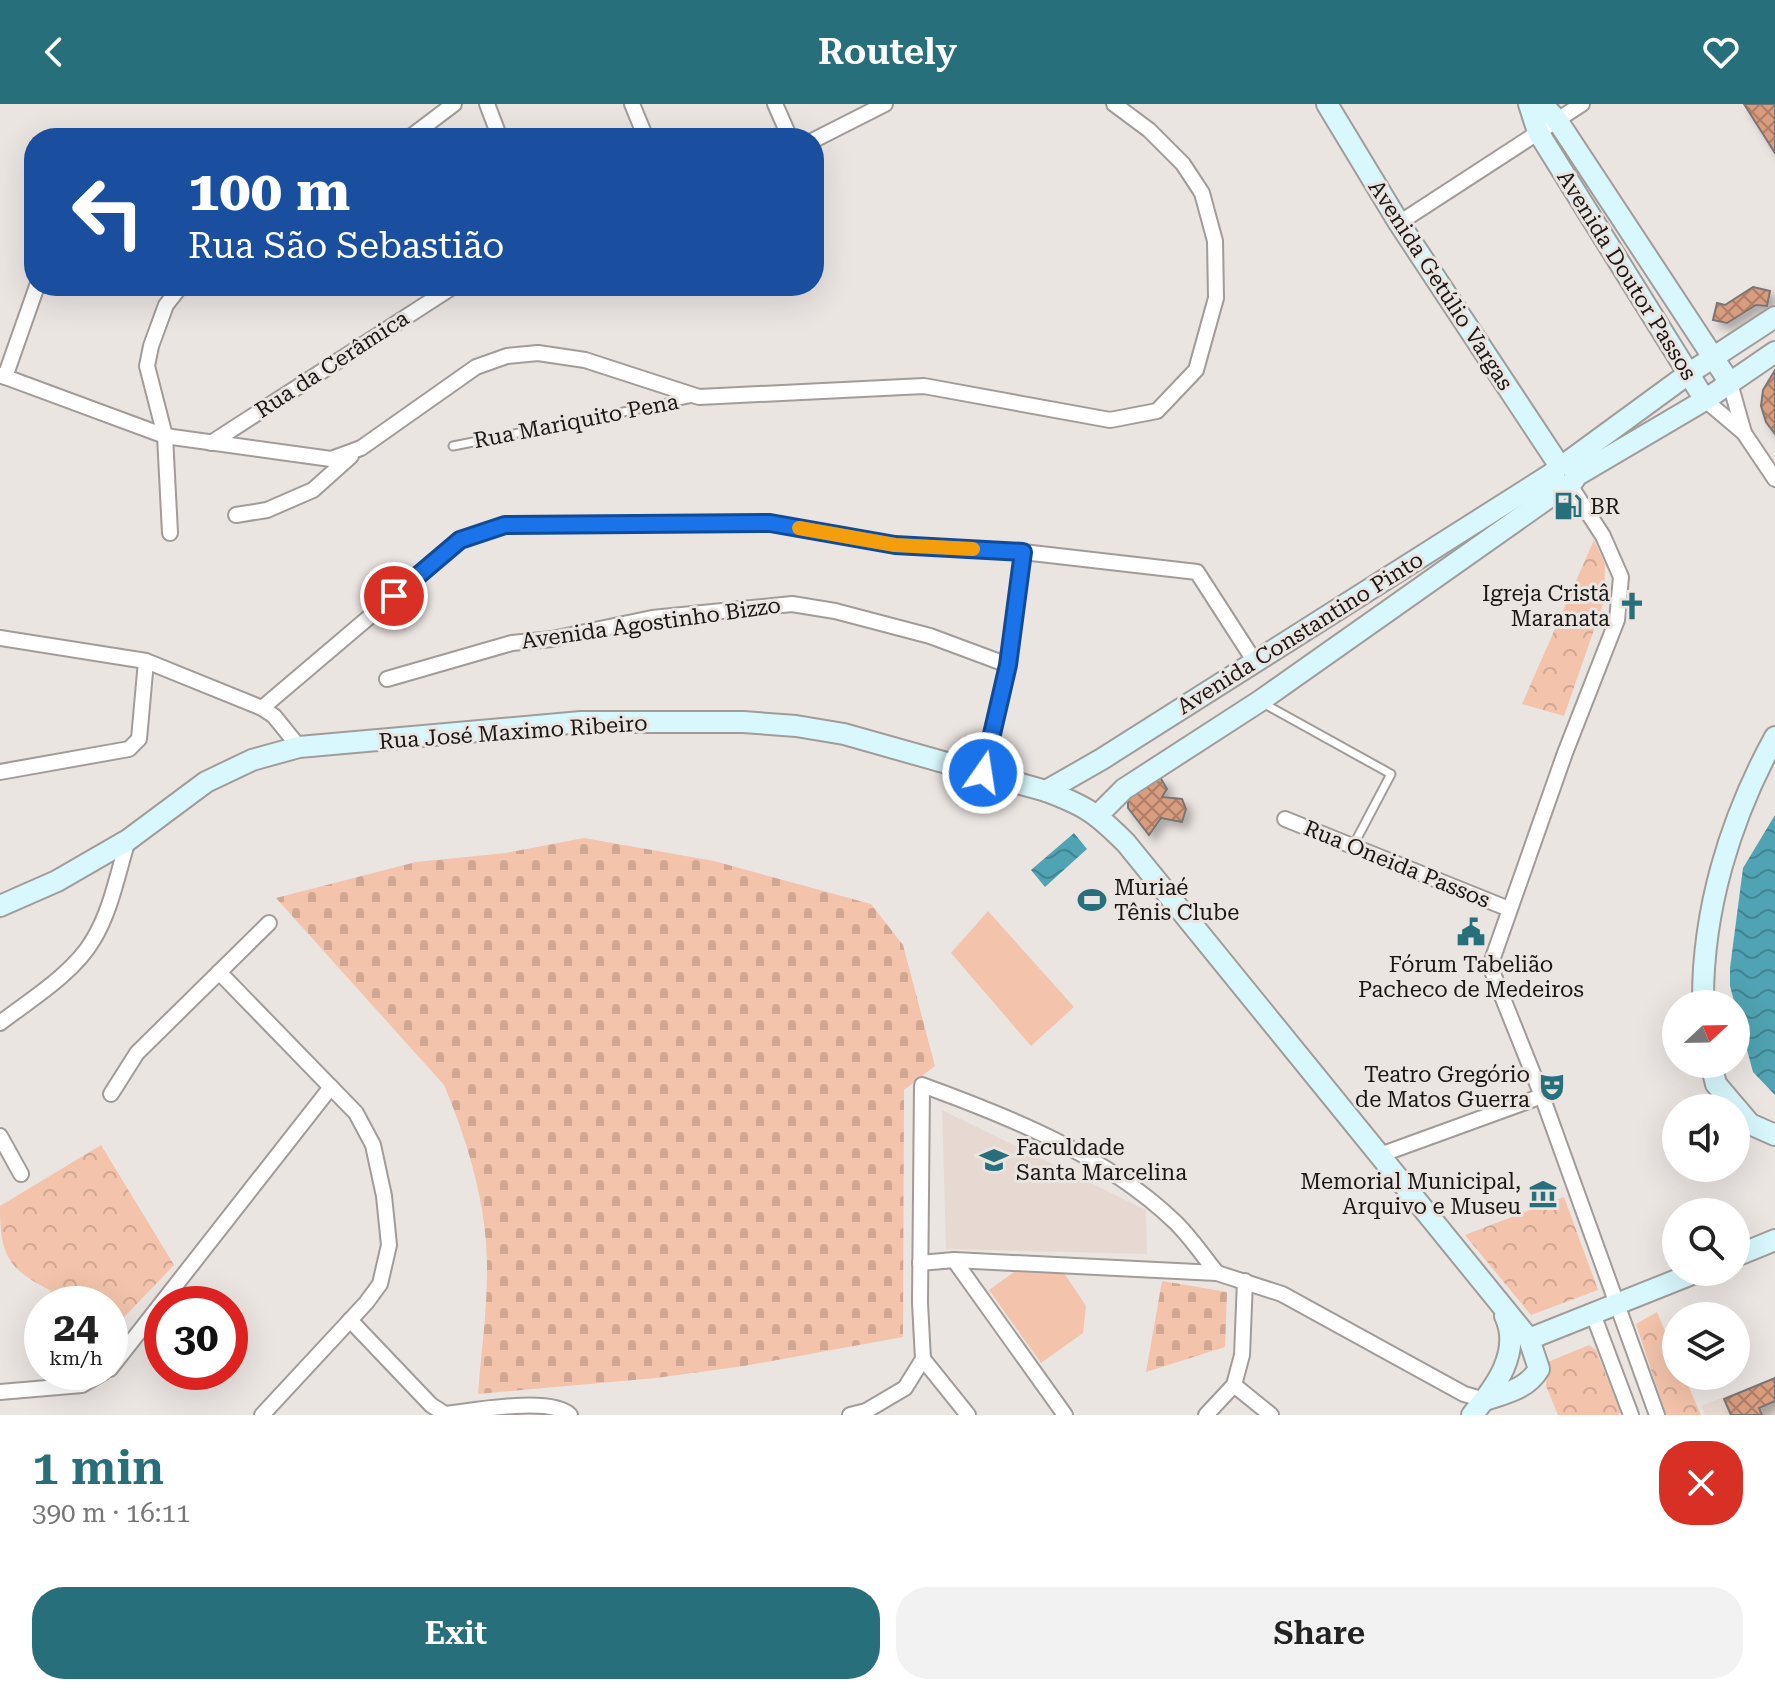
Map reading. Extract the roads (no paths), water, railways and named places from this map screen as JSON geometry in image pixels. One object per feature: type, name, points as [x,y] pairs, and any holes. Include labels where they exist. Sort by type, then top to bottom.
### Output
[{"type":"street","points":[[422,128],[454,104]]},
{"type":"street","points":[[487,104],[496,128]]},
{"type":"street","points":[[632,104],[642,128]]},
{"type":"street","points":[[775,104],[786,128]]},
{"type":"street","points":[[824,135],[885,104]]},
{"type":"street","points":[[236,515],[267,510],[313,490],[361,448],[476,367],[507,356],[538,353],[585,360],[699,397],[924,386],[1110,420],[1157,411],[1196,370],[1216,298],[1215,241],[1202,193],[1183,164],[1149,130],[1114,104]]},
{"type":"street","name":"Avenida Getúlio Vargas","points":[[1327,104],[1399,223],[1565,475]]},
{"type":"street","name":"Avenida Doutor Passos","points":[[1529,104],[1538,132],[1705,400],[1744,433],[1775,479]]},
{"type":"street","name":"Avenida Doutor Passos","points":[[1542,104],[1557,120],[1730,383],[1744,433]]},
{"type":"street","points":[[1399,223],[1582,104]]},
{"type":"street","points":[[33,296],[2,376],[165,436],[331,459],[361,448]]},
{"type":"street","points":[[170,533],[165,436],[147,366],[166,305],[173,296]]},
{"type":"street","name":"Rua da Cerâmica","points":[[211,443],[439,296]]},
{"type":"street","name":"Avenida Constantino Pinto","points":[[1098,815],[1124,789],[1260,701],[1565,475],[1688,374],[1775,317]]},
{"type":"street","name":"Avenida Constantino Pinto","points":[[1565,475],[1705,400],[1775,352]]},
{"type":"street","points":[[1565,475],[1603,536],[1621,577],[1617,620],[1565,753],[1490,966],[1542,1096],[1657,1415]]},
{"type":"street","name":"Avenida Constantino Pinto","points":[[1046,791],[1255,662],[1538,494]]},
{"type":"street","points":[[262,708],[460,540],[505,525],[770,523],[895,545],[1023,552],[1197,572],[1255,662]]},
{"type":"street","points":[[983,773],[1008,665],[1023,552]]},
{"type":"street","name":"Avenida Agostinho Bizzo","points":[[387,679],[512,643],[552,639],[652,618],[792,604],[835,611],[918,633],[1008,665]]},
{"type":"street","points":[[0,638],[146,661],[262,708],[274,716],[299,747]]},
{"type":"street","points":[[0,772],[129,749],[139,739],[146,661]]},
{"type":"street","points":[[1195,700],[1218,730]]},
{"type":"street","name":"Rua José Maximo Ribeiro","points":[[0,906],[57,881],[128,840],[206,782],[252,760],[299,747],[581,722],[743,722],[844,734],[1046,791],[1078,803],[1098,815],[1126,843],[1496,1301]]},
{"type":"street","points":[[1703,990],[1703,962],[1719,871],[1762,761],[1775,737]]},
{"type":"street","name":"Rua Oneida Passos","points":[[1285,819],[1509,909]]},
{"type":"street","points":[[0,1023],[79,960],[94,939],[128,840]]},
{"type":"street","points":[[111,1094],[137,1053],[269,923]]},
{"type":"street","points":[[219,972],[356,1113],[373,1145],[384,1196],[389,1245],[380,1284],[262,1415]]},
{"type":"street","points":[[1714,1078],[1716,1084],[1750,1124],[1775,1135]]},
{"type":"street","points":[[850,1415],[866,1411],[905,1388],[923,1359],[920,1263],[922,1085],[960,1098],[1068,1146],[1131,1186],[1175,1222],[1217,1273]]},
{"type":"street","points":[[128,1346],[331,1087]]},
{"type":"street","points":[[1380,1155],[1542,1096]]},
{"type":"street","points":[[0,1136],[21,1174]]},
{"type":"street","points":[[1750,1250],[1775,1240]]},
{"type":"street","points":[[920,1263],[954,1260],[1217,1273],[1282,1294],[1464,1394],[1478,1408]]},
{"type":"street","points":[[954,1260],[1065,1415]]},
{"type":"street","points":[[1206,1415],[1234,1385],[1242,1355],[1245,1281]]},
{"type":"street","points":[[1529,1339],[1662,1286]]},
{"type":"street","points":[[1478,1408],[1525,1386],[1539,1369],[1529,1339],[1496,1301]]},
{"type":"street","points":[[1478,1408],[1506,1363],[1512,1343],[1507,1320],[1496,1301]]},
{"type":"street","points":[[1593,1314],[1631,1415]]},
{"type":"street","points":[[350,1320],[431,1405],[444,1414],[545,1405],[566,1410],[570,1415]]},
{"type":"street","points":[[923,1359],[968,1415]]},
{"type":"street","points":[[1234,1385],[1271,1415]]},
{"type":"street","points":[[0,1392],[24,1390]]},
{"type":"lane","name":"Rua Mariquito Pena","points":[[453,446],[699,397]]},
{"type":"lane","points":[[1260,701],[1391,774],[1353,846]]},
{"type":"water","points":[[1775,815],[1775,1095],[1753,1072],[1750,1061],[1750,990],[1731,990],[1730,986],[1743,868]]},
{"type":"water","points":[[1074,833],[1087,849],[1045,887],[1031,870]]},
{"type":"place","name":"BR","points":[[1568,506]]},
{"type":"place","name":"Igreja Cristâ Maranata","points":[[1632,606]]},
{"type":"place","name":"Muriaé Tênis Clube","points":[[1092,900]]},
{"type":"place","name":"Fórum Tabelião Pacheco de Medeiros","points":[[1471,932]]},
{"type":"place","name":"Teatro Gregório de Matos Guerra","points":[[1552,1087]]},
{"type":"place","name":"Faculdade Santa Marcelina","points":[[994,1160]]},
{"type":"place","name":"Memorial Municipal, Arquivo e Museu","points":[[1543,1194]]}]
